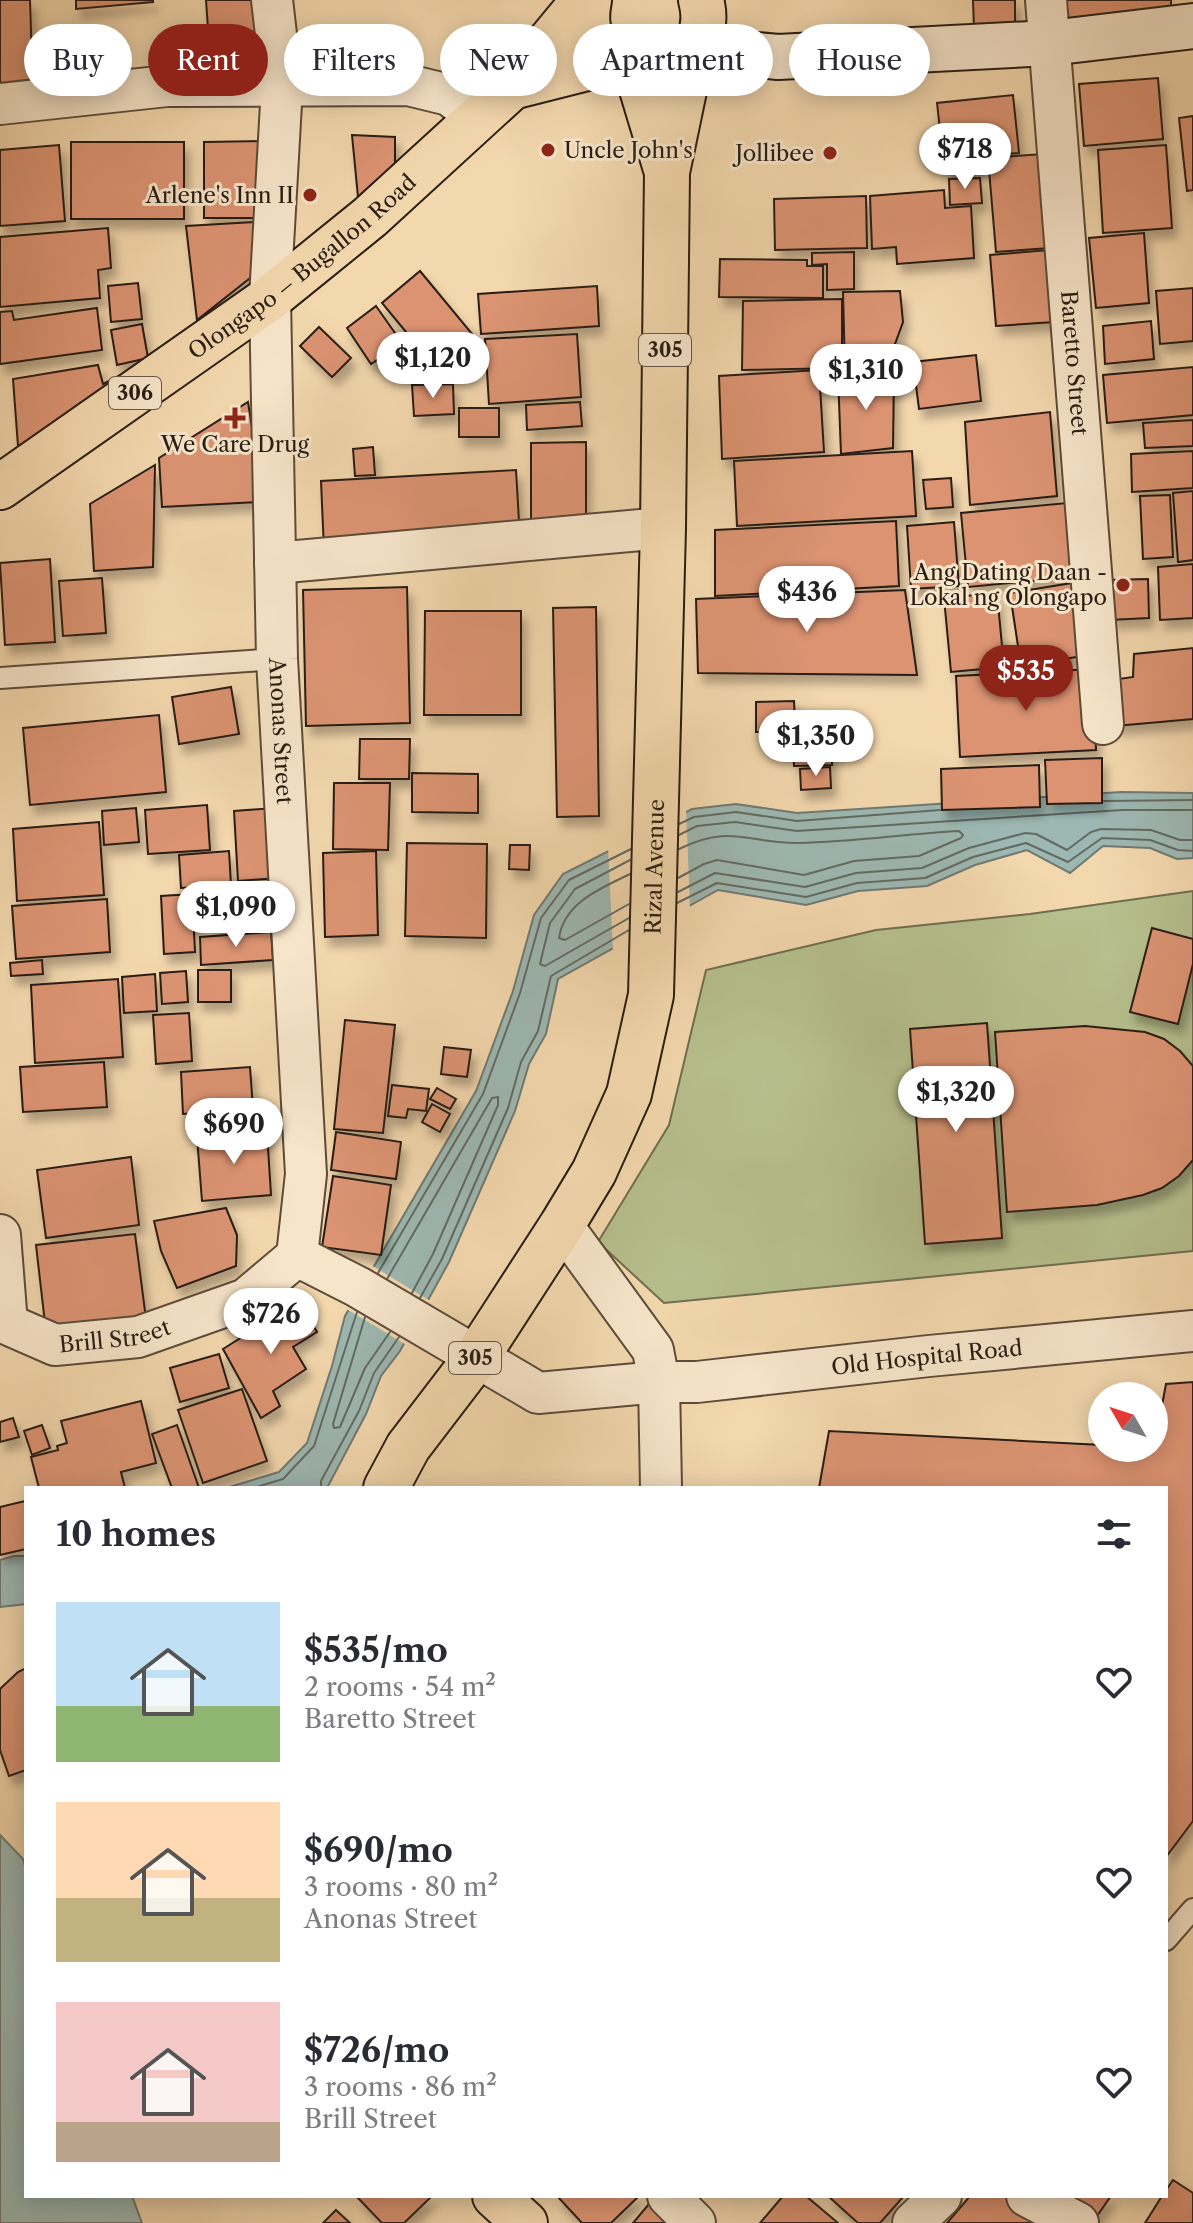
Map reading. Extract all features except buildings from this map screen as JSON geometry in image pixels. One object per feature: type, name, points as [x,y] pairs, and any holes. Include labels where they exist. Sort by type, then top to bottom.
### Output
[{"type":"main road","name":"Rizal Avenue","points":[[586,24],[587,0]]},
{"type":"main road","name":"Olongapo – Bugallon Road","points":[[557,35],[587,0]]},
{"type":"main road","points":[[773,55],[778,57],[1050,43],[1193,26]]},
{"type":"main road","name":"Olongapo – Bugallon Road","points":[[0,487],[270,298],[370,217],[502,96]]},
{"type":"main road","name":"Rizal Avenue","points":[[634,96],[667,172]]},
{"type":"main road","name":"Rizal Avenue","points":[[387,1486],[408,1447],[476,1358],[594,1172],[629,1094],[651,995],[663,528],[667,172],[685,96]]},
{"type":"main road","points":[[497,2198],[525,2223]]},
{"type":"street","name":"Anonas Street","points":[[272,0],[282,86],[270,298],[277,659],[306,1174],[297,1256]]},
{"type":"street","name":"Baretto Street","points":[[1046,0],[1103,724]]},
{"type":"street","points":[[0,104],[167,86],[408,85],[449,95],[479,118]]},
{"type":"street","points":[[275,563],[663,528]]},
{"type":"street","points":[[562,1225],[653,1350],[659,1382],[661,1486]]},
{"type":"street","name":"Brill Street","points":[[0,1235],[7,1324],[55,1345],[138,1337],[246,1299],[297,1256]]},
{"type":"street","points":[[297,1256],[358,1287],[476,1358]]},
{"type":"street","name":"Old Hospital Road","points":[[476,1358],[538,1393],[659,1382],[697,1382],[1193,1331]]},
{"type":"street","points":[[670,2198],[695,2223]]},
{"type":"street","points":[[913,2223],[939,2198]]},
{"type":"street","points":[[1031,2198],[1078,2223]]},
{"type":"lane","points":[[0,678],[277,659]]},
{"type":"lane","points":[[1168,1938],[1193,1909]]},
{"type":"green space","points":[[1193,891],[1193,1251],[664,1303],[598,1242],[669,1125],[706,970],[876,930],[1030,914]]},
{"type":"water","points":[[1121,792],[1193,793],[1193,858],[1177,859],[1150,848],[1103,846],[1070,873],[1027,850],[975,865],[927,886],[858,891],[806,905],[718,890],[558,979],[546,1034],[529,1064],[515,1111],[449,1262],[400,1351],[381,1376],[366,1414],[328,1486],[233,1486],[279,1472],[307,1443],[345,1316],[476,1091],[513,991],[534,915],[563,874],[692,809],[736,804],[797,813]]},
{"type":"water","points":[[24,1556],[24,1604],[0,1607],[0,1560]]},
{"type":"water","points":[[0,1835],[24,1863],[24,2198],[133,2198],[142,2223],[0,2223]]},
{"type":"pier","points":[[686,807],[690,910],[613,952],[608,847]]},
{"type":"pier","points":[[371,1265],[432,1302],[408,1346],[345,1308]]},
{"type":"place","name":"Uncle John's","points":[[548,150]]},
{"type":"place","name":"Jollibee","points":[[830,153]]},
{"type":"place","name":"Arlene's Inn II","points":[[310,195]]},
{"type":"place","name":"We Care Drug","points":[[235,418]]},
{"type":"place","name":"Ang Dating Daan - Lokal ng Olongapo","points":[[1123,585]]}]
